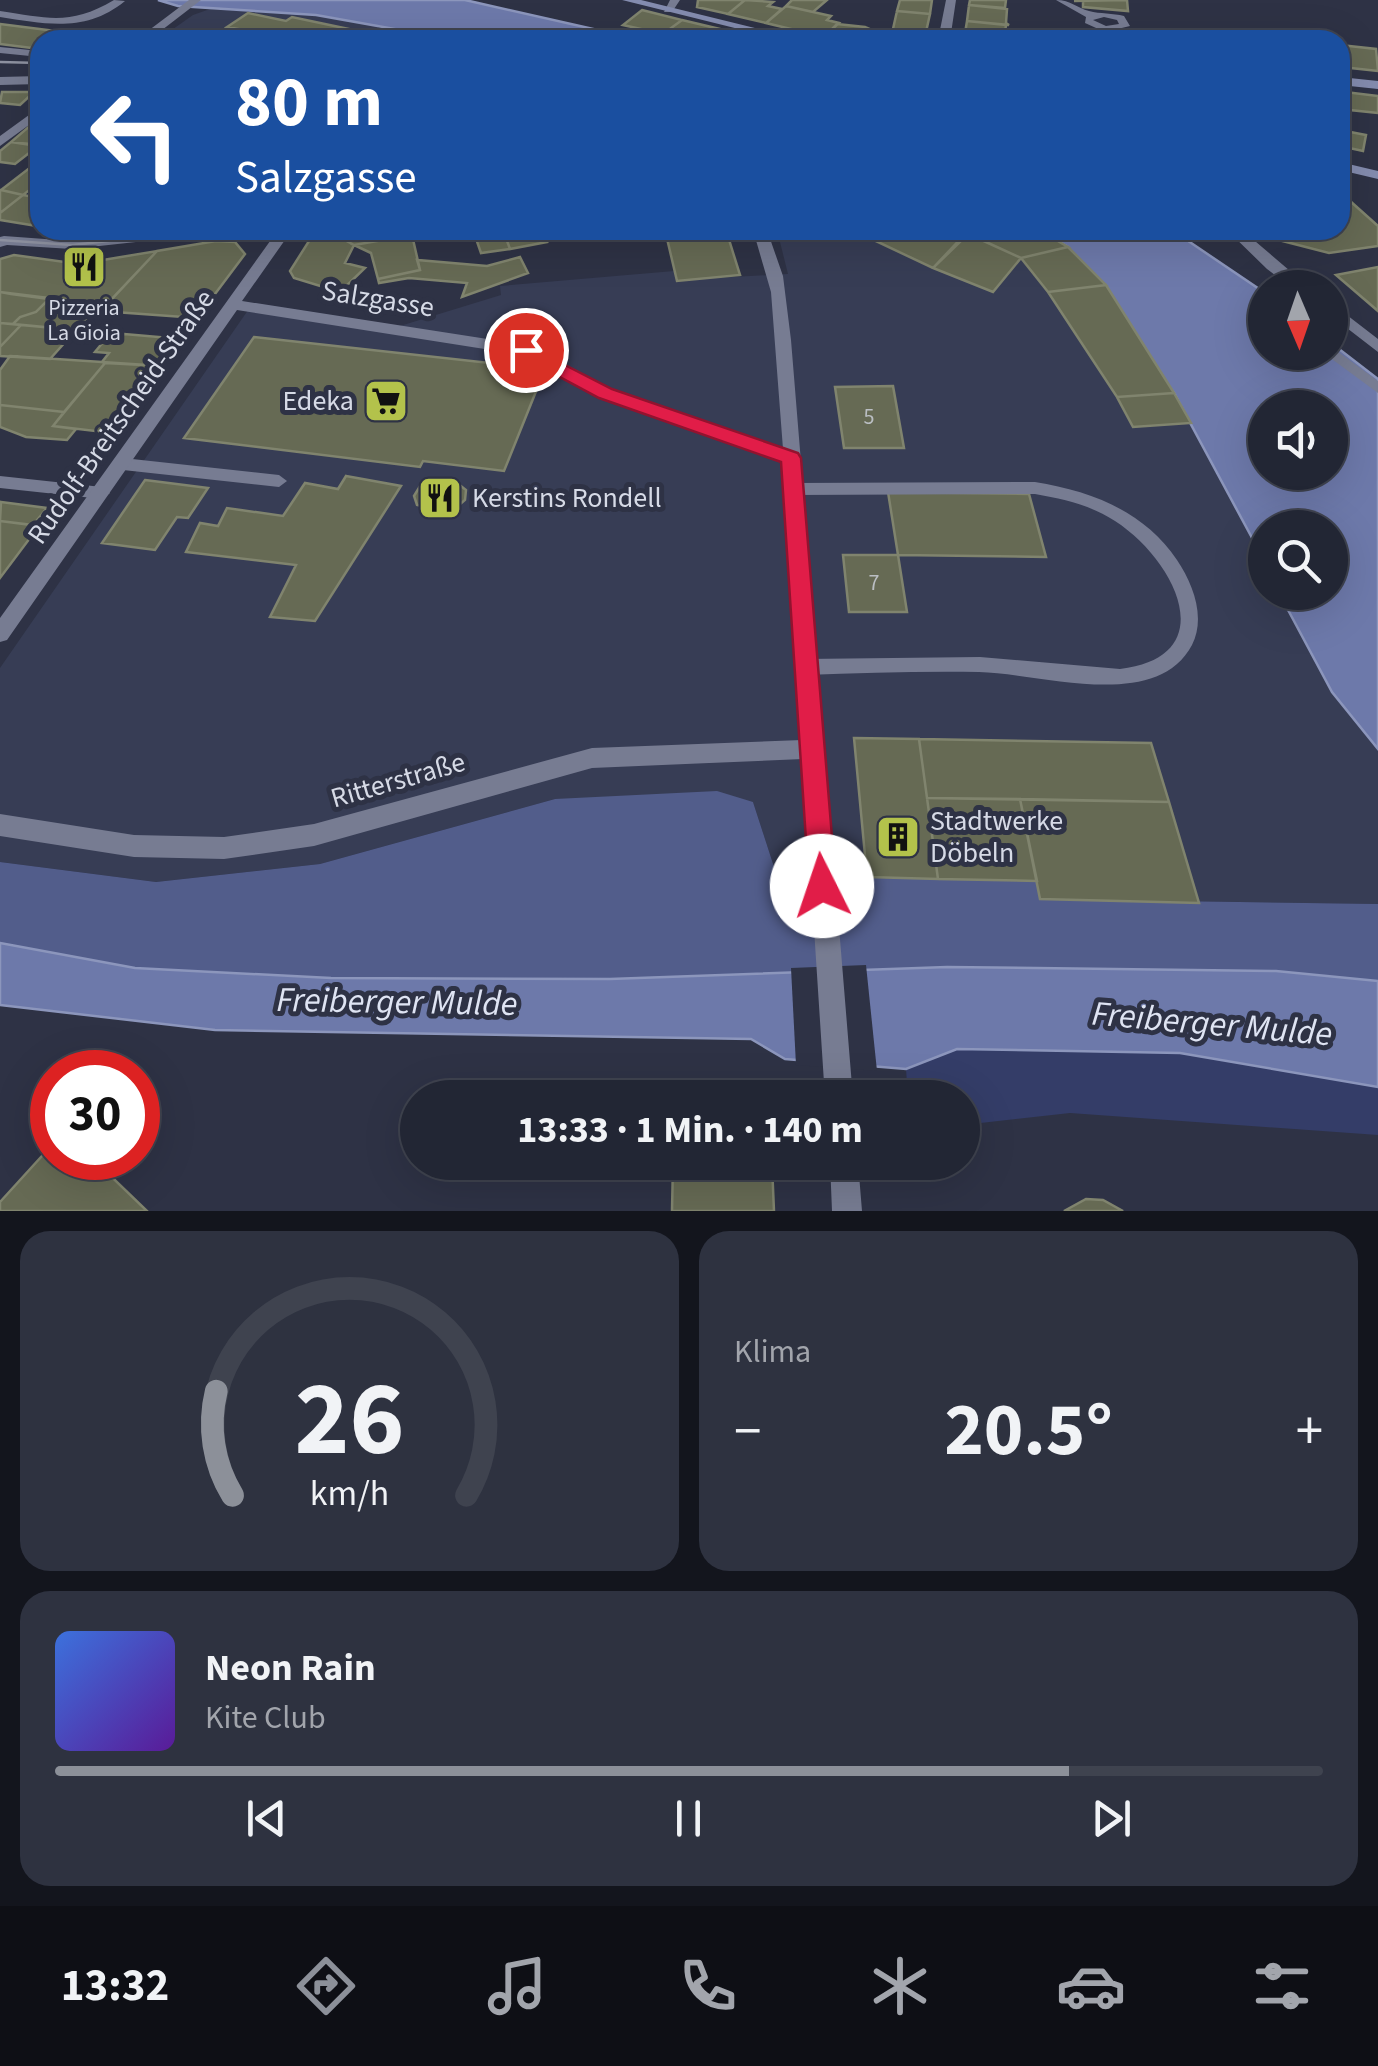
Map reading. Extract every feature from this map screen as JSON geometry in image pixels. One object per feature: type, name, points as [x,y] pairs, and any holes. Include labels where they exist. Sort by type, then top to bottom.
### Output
[{"type":"main road","points":[[627,0],[671,5],[761,30]]},
{"type":"main road","points":[[1350,82],[1378,85]]},
{"type":"main road","points":[[1350,168],[1378,174]]},
{"type":"street","points":[[155,30],[196,0]]},
{"type":"street","points":[[946,30],[951,0]]},
{"type":"street","points":[[0,14],[67,24],[92,19],[120,1]]},
{"type":"street","points":[[0,81],[30,80]]},
{"type":"street","points":[[0,142],[30,119]]},
{"type":"street","points":[[2,242],[72,244],[111,240]]},
{"type":"street","name":"Rudolf-Breitscheid-Straße","points":[[0,634],[278,240]]},
{"type":"street","points":[[765,240],[778,281],[838,1080]]},
{"type":"street","points":[[1245,240],[1278,270]]},
{"type":"street","name":"Salzgasse","points":[[235,305],[526,350],[605,394],[791,458]]},
{"type":"street","points":[[1348,322],[1378,347]]},
{"type":"street","name":"Ritterstraße","points":[[0,825],[134,846],[224,848],[314,835],[410,812],[592,758],[812,749]]},
{"type":"street","points":[[845,1180],[847,1211]]},
{"type":"lane","points":[[1061,0],[1091,16],[1090,24],[1112,30]]},
{"type":"lane","points":[[0,50],[30,53]]},
{"type":"lane","points":[[1348,365],[1378,388]]},
{"type":"lane","points":[[122,464],[279,480]]},
{"type":"lane","points":[[0,482],[102,494]]},
{"type":"lane","points":[[794,490],[1035,488],[1069,493],[1109,509],[1152,544],[1182,580],[1192,619],[1184,644],[1172,658],[1157,669],[1128,674],[1088,676],[1006,665],[805,667]]},
{"type":"shaded area","points":[[210,9],[315,15],[378,26],[379,30],[172,30]]},
{"type":"shaded area","points":[[780,240],[1056,240],[1068,247],[1191,423],[1248,530],[1248,610],[1288,610],[1332,692],[1378,749],[1378,904],[1040,899],[777,876],[753,802],[555,799],[320,864],[156,882],[0,862],[0,668],[253,303],[400,326],[501,295],[500,286],[674,271],[677,280],[788,274]]},
{"type":"shaded area","points":[[717,791],[753,802],[777,876],[1037,881],[1041,899],[1378,904],[1378,981],[1276,971],[947,967],[610,979],[331,978],[135,968],[0,943],[0,862],[156,882],[320,864],[555,799]]},
{"type":"shaded area","points":[[957,1049],[1180,1053],[1378,1087],[1378,1135],[1070,1113],[980,1123],[980,1080],[907,1080],[906,1069]]},
{"type":"water","points":[[158,0],[465,0],[598,30],[400,30],[316,15],[178,6]]},
{"type":"water","points":[[1056,240],[1187,240],[1248,281],[1248,370],[1348,370],[1348,356],[1378,379],[1378,749],[1332,692],[1288,610],[1348,610],[1348,510],[1248,510],[1248,530],[1174,393],[1068,247]]},
{"type":"water","name":"Freiberger Mulde","points":[[0,943],[135,968],[331,978],[610,979],[947,967],[1276,971],[1378,981],[1378,1087],[1180,1053],[957,1049],[906,1069],[785,1059],[751,1039],[215,1030],[0,1005]]},
{"type":"pier","points":[[866,965],[877,1071],[796,1065],[791,968]]},
{"type":"building","points":[[698,0],[745,0],[728,14],[697,7]]},
{"type":"building","points":[[745,0],[773,2],[768,6],[782,9],[766,23],[728,14]]},
{"type":"building","points":[[792,0],[827,0],[813,12],[786,6]]},
{"type":"building","points":[[900,0],[932,0],[930,14],[897,11]]},
{"type":"building","points":[[970,0],[1006,0],[1005,8],[969,5]]},
{"type":"building","points":[[1127,0],[1128,11],[1083,7],[1083,1],[1074,1]]},
{"type":"building","points":[[969,5],[1007,9],[1009,25],[967,21]]},
{"type":"building","points":[[786,6],[831,16],[827,20],[839,23],[832,30],[795,30],[766,23]]},
{"type":"building","points":[[642,10],[682,20],[668,30],[623,25]]},
{"type":"building","points":[[897,11],[930,14],[926,30],[893,29]]},
{"type":"building","points":[[248,13],[286,21],[292,17],[353,30],[243,30],[227,27]]},
{"type":"building","points":[[682,20],[724,30],[668,30]]},
{"type":"building","points":[[967,21],[1006,25],[1005,30],[966,30]]},
{"type":"building","points":[[0,24],[48,30],[30,30],[30,48],[0,44]]},
{"type":"building","points":[[837,24],[872,30],[831,30]]},
{"type":"building","points":[[1350,46],[1376,49],[1378,71],[1350,68]]},
{"type":"building","points":[[2,92],[30,92],[20,105],[0,103]]},
{"type":"building","points":[[1350,93],[1378,96],[1378,113],[1350,110]]},
{"type":"building","points":[[30,126],[30,144],[11,142]]},
{"type":"building","points":[[1350,132],[1366,135],[1363,151],[1350,148]]},
{"type":"building","points":[[11,142],[30,145],[30,152],[15,164],[0,162],[0,151]]},
{"type":"building","points":[[30,168],[30,190],[23,195],[1,190]]},
{"type":"building","points":[[1,190],[23,195],[0,213]]},
{"type":"building","points":[[23,195],[30,196],[30,225],[0,220],[0,213]]},
{"type":"building","points":[[1350,201],[1378,226],[1378,246],[1329,253],[1279,240],[1350,240]]},
{"type":"building","points":[[310,240],[345,240],[354,245],[345,263],[365,268],[340,292],[294,278],[290,271]]},
{"type":"building","points":[[345,240],[383,240],[354,245]]},
{"type":"building","points":[[413,240],[420,270],[378,279],[371,253],[354,245]]},
{"type":"building","points":[[476,240],[507,240],[510,249],[481,253]]},
{"type":"building","points":[[507,240],[547,242],[510,249]]},
{"type":"building","points":[[667,240],[729,240],[740,275],[677,281]]},
{"type":"building","points":[[874,240],[960,242],[933,268]]},
{"type":"building","points":[[959,240],[981,240],[1021,258],[993,292],[933,268]]},
{"type":"building","points":[[982,240],[1056,240],[1068,247],[1021,258]]},
{"type":"building","points":[[216,241],[235,242],[245,254],[197,318],[115,312],[113,298],[157,251]]},
{"type":"building","points":[[1068,247],[1106,285],[1048,292],[1021,258]]},
{"type":"building","points":[[157,251],[106,305],[0,292],[0,259],[14,255],[79,264]]},
{"type":"building","points":[[520,257],[528,273],[462,297],[467,283],[409,278],[379,283],[378,279],[420,270],[417,260],[487,266]]},
{"type":"building","points":[[1378,267],[1378,311],[1348,285],[1348,273]]},
{"type":"building","points":[[1106,285],[1174,393],[1117,397],[1048,292]]},
{"type":"building","points":[[0,292],[49,299],[36,312],[13,324],[0,323]]},
{"type":"building","points":[[49,299],[99,305],[76,330],[13,324],[36,312]]},
{"type":"building","points":[[0,323],[21,325],[0,347]]},
{"type":"building","points":[[21,325],[76,330],[50,359],[0,356],[0,347]]},
{"type":"building","points":[[124,334],[182,339],[162,366],[102,362],[109,353],[95,352],[104,341],[117,342]]},
{"type":"building","points":[[254,337],[545,369],[504,471],[423,461],[420,467],[184,438]]},
{"type":"building","points":[[10,356],[105,363],[64,412],[0,405],[0,370]]},
{"type":"building","points":[[105,363],[162,366],[112,433],[53,426]]},
{"type":"building","points":[[893,386],[904,448],[844,448],[835,387]]},
{"type":"building","points":[[1174,393],[1191,423],[1133,427],[1117,397]]},
{"type":"building","points":[[0,405],[64,412],[53,426],[76,429],[67,440],[26,437],[0,427]]},
{"type":"building","points":[[346,476],[401,486],[315,621],[270,617],[296,565],[186,552],[200,523],[218,526],[227,508],[283,516],[305,483],[338,489]]},
{"type":"building","points":[[145,480],[208,488],[188,518],[177,517],[155,550],[102,543]]},
{"type":"building","name":"Kerstins Rondell","points":[[445,481],[466,490],[465,500],[445,511],[417,505],[414,496],[420,486]]},
{"type":"building","points":[[888,492],[1029,494],[1046,557],[898,555]]},
{"type":"building","points":[[1,502],[47,508],[33,525],[0,521]]},
{"type":"building","points":[[0,521],[39,526],[0,578]]},
{"type":"building","points":[[843,555],[898,555],[907,612],[849,612]]},
{"type":"building","name":"Stadtwerke Döbeln","points":[[854,738],[919,739],[938,879],[867,877]]},
{"type":"building","points":[[919,739],[1151,743],[1169,802],[927,798]]},
{"type":"building","points":[[927,798],[1020,799],[1037,881],[938,879]]},
{"type":"building","points":[[1020,799],[1169,802],[1199,903],[1040,899]]},
{"type":"building","points":[[30,1169],[30,1180],[115,1180],[147,1211],[0,1211],[0,1202]]},
{"type":"building","points":[[673,1180],[773,1180],[774,1211],[672,1211]]},
{"type":"building","points":[[1086,1199],[1103,1200],[1123,1211],[1064,1211]]},
{"type":"tram line","points":[[0,62],[30,63]]},
{"type":"tram line","points":[[0,240],[72,245],[118,240]]},
{"type":"place","name":"Pizzeria La Gioia","points":[[84,267]]},
{"type":"place","name":"Edeka","points":[[386,401]]},
{"type":"place","name":"Kerstins Rondell","points":[[440,498]]},
{"type":"place","name":"Stadtwerke Döbeln","points":[[898,837]]},
{"type":"route","points":[[526,350],[605,394],[791,458],[822,886]]}]
